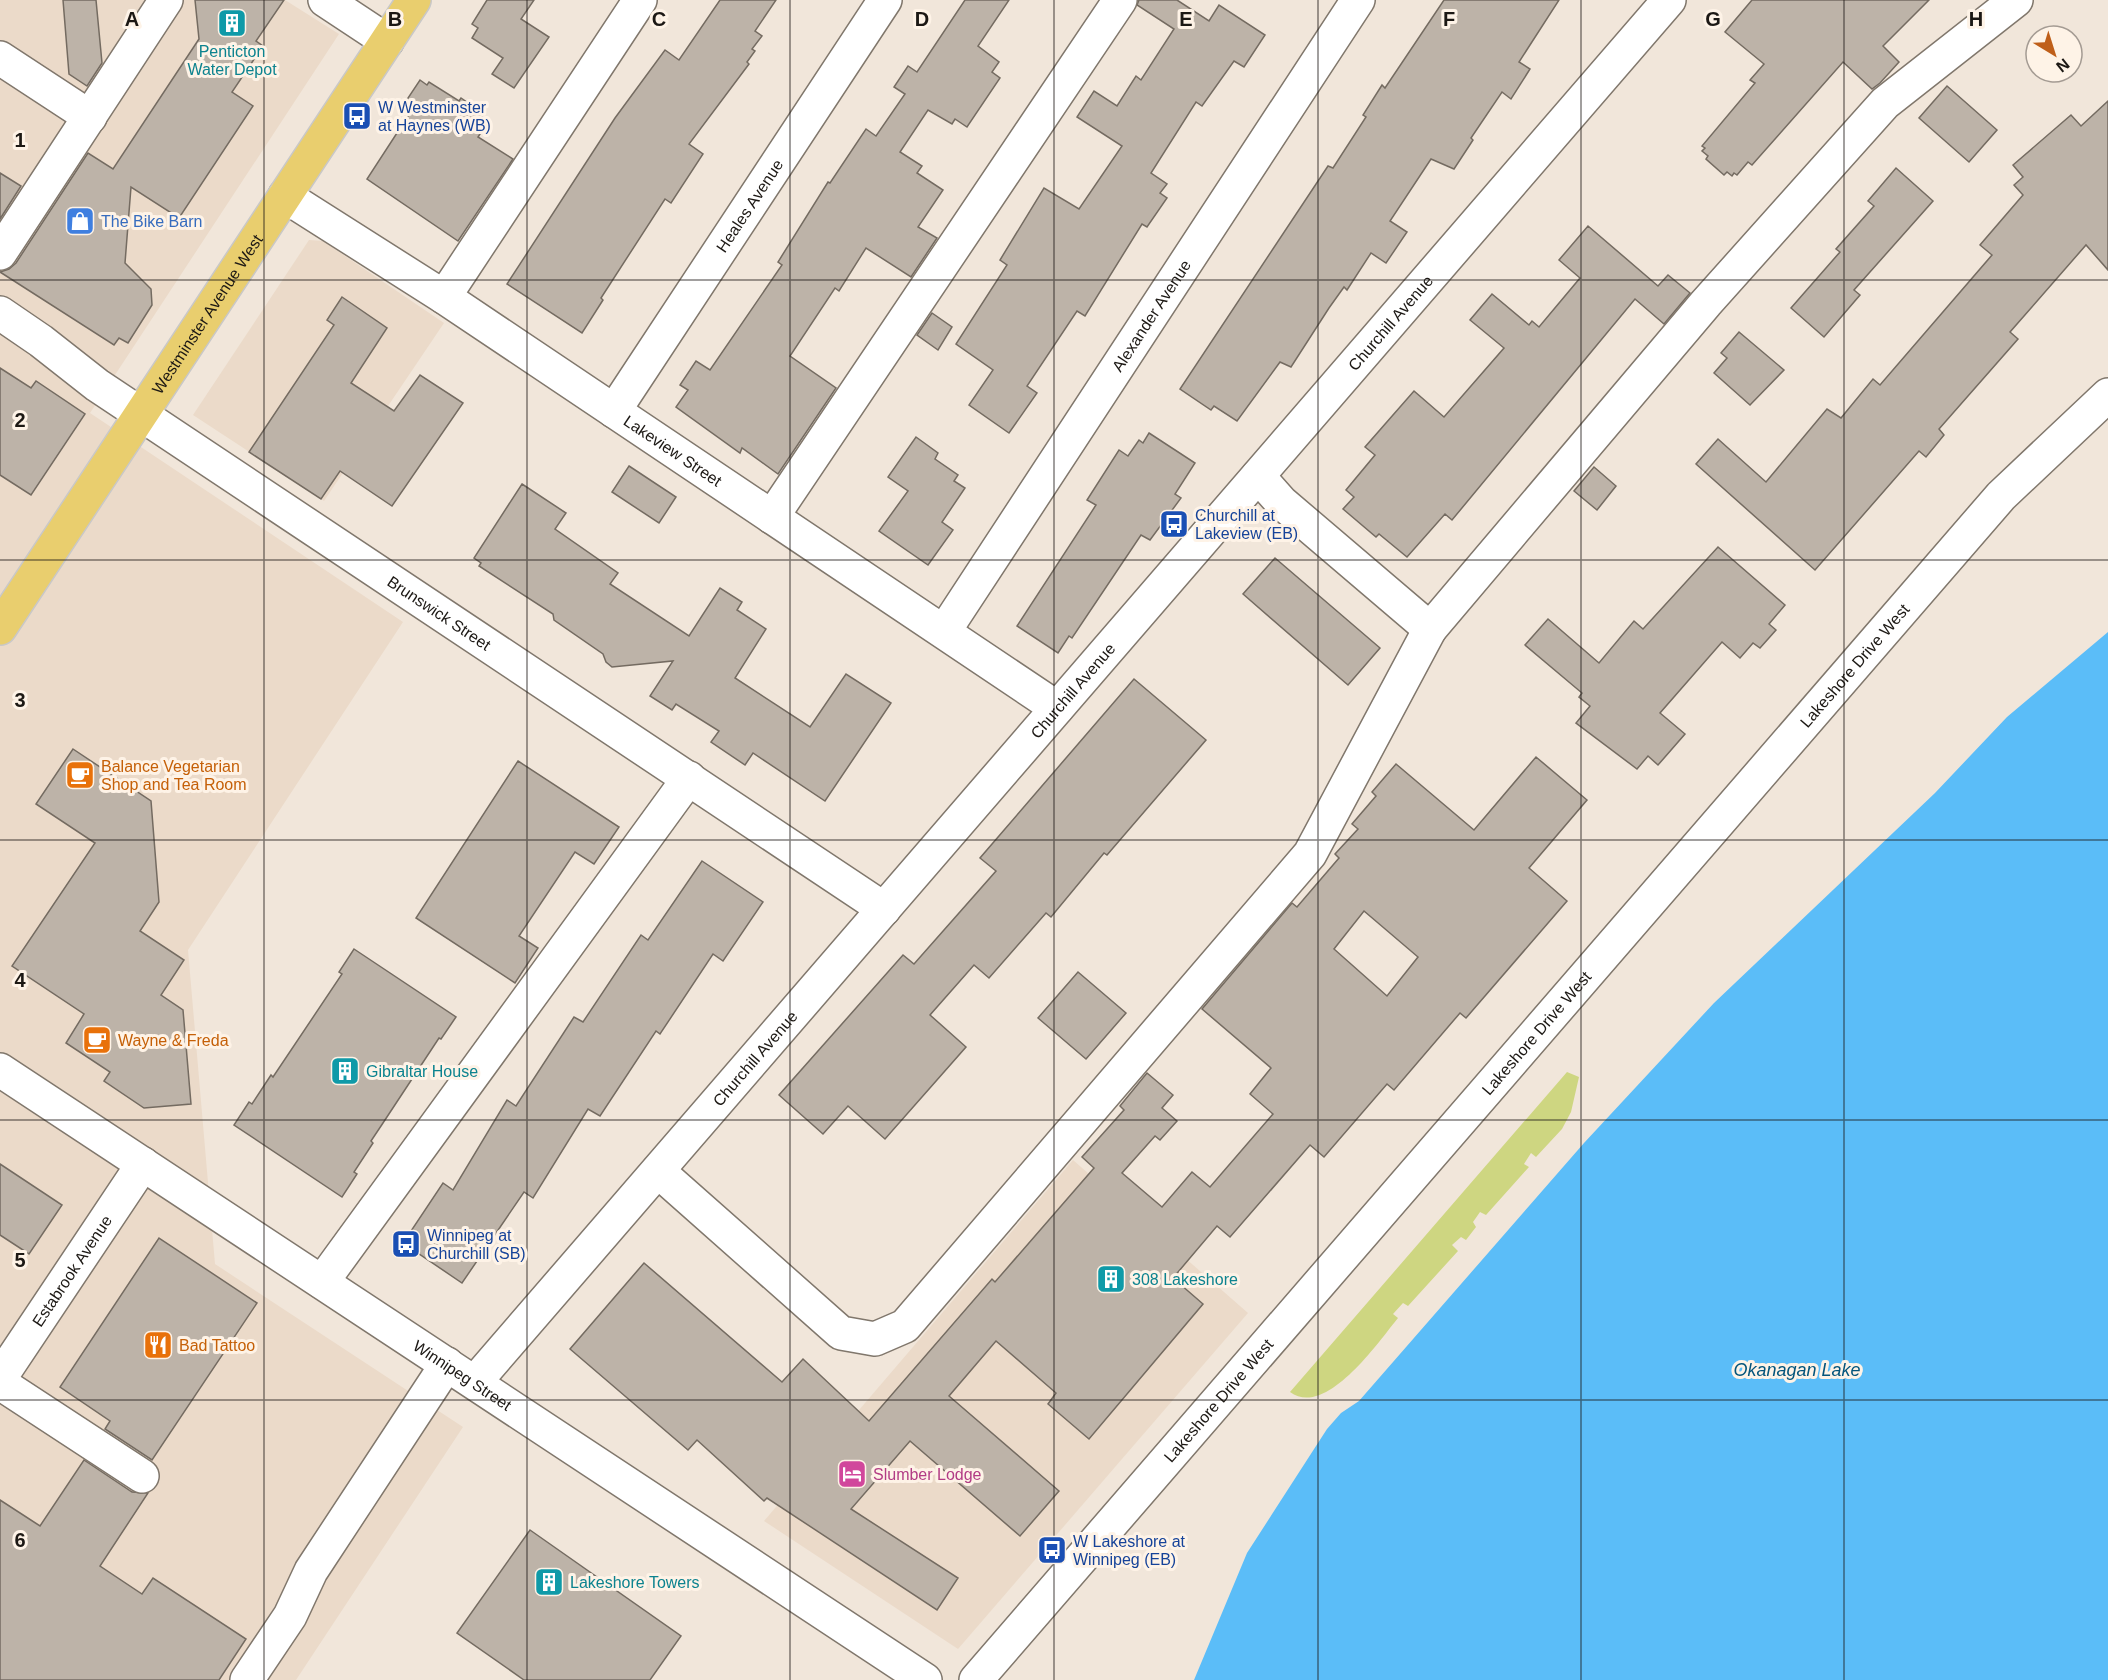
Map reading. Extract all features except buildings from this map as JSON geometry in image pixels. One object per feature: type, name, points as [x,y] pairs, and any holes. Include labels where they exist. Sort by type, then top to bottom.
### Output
[{"type":"main road","name":"Westminster Avenue West","points":[[0,628],[414,0]]},
{"type":"street","points":[[0,254],[166,0]]},
{"type":"street","points":[[325,0],[387,41]]},
{"type":"street","points":[[444,297],[640,0]]},
{"type":"street","name":"Heales Avenue","points":[[614,411],[885,0]]},
{"type":"street","points":[[772,517],[1120,0]]},
{"type":"street","name":"Alexander Avenue","points":[[945,630],[1358,0]]},
{"type":"street","name":"Churchill Avenue","points":[[475,1382],[1669,0]]},
{"type":"street","points":[[658,1171],[841,1333],[875,1339],[905,1326],[1310,854],[1430,628],[1706,303],[1885,103],[2016,0]]},
{"type":"street","points":[[0,58],[90,117]]},
{"type":"street","name":"Lakeview Street","points":[[285,196],[444,297],[945,630],[1057,708]]},
{"type":"street","name":"Brunswick Street","points":[[0,313],[41,340],[97,386],[884,909]]},
{"type":"street","name":"Lakeshore Drive West","points":[[976,1680],[2001,496],[2108,395]]},
{"type":"street","points":[[1258,476],[1281,502],[1430,628]]},
{"type":"street","points":[[322,1282],[689,778]]},
{"type":"street","name":"Winnipeg Street","points":[[0,1070],[925,1680]]},
{"type":"street","name":"Estabrook Avenue","points":[[0,1378],[143,1164]]},
{"type":"street","points":[[247,1680],[290,1616],[310,1571],[447,1364]]},
{"type":"street","points":[[0,1383],[142,1476]]},
{"type":"shaded area","points":[[0,0],[285,0],[339,34],[90,413],[403,622],[188,950],[215,1264],[463,1427],[296,1680],[0,1680]]},
{"type":"shaded area","points":[[309,240],[323,241],[444,323],[324,501],[193,415]]},
{"type":"shaded area","points":[[1073,1160],[1248,1313],[958,1649],[764,1521]]},
{"type":"green space","points":[[1567,1072],[1579,1077],[1571,1112],[1562,1129],[1536,1157],[1531,1153],[1524,1164],[1529,1167],[1486,1215],[1480,1212],[1473,1222],[1476,1227],[1466,1240],[1461,1237],[1452,1245],[1458,1251],[1408,1306],[1403,1303],[1393,1314],[1398,1318],[1365,1359],[1335,1387],[1319,1395],[1304,1398],[1290,1392]]},
{"type":"water","name":"Okanagan Lake","points":[[2108,632],[2108,1680],[1194,1680],[1247,1553],[1327,1429],[1341,1413],[1359,1401],[1584,1143],[1714,1003],[1935,793],[2007,717]]},
{"type":"place","name":"Penticton Water Depot","points":[[232,23]]},
{"type":"place","name":"W Westminster at Haynes (WB)","points":[[357,116]]},
{"type":"place","name":"The Bike Barn","points":[[80,221]]},
{"type":"place","name":"Churchill at Lakeview (EB)","points":[[1174,524]]},
{"type":"place","name":"Balance Vegetarian Shop and Tea Room","points":[[80,775]]},
{"type":"place","name":"Wayne & Freda","points":[[97,1040]]},
{"type":"place","name":"Gibraltar House","points":[[345,1071]]},
{"type":"place","name":"Winnipeg at Churchill (SB)","points":[[406,1244]]},
{"type":"place","name":"308 Lakeshore","points":[[1111,1279]]},
{"type":"place","name":"Bad Tattoo","points":[[158,1345]]},
{"type":"place","name":"Slumber Lodge","points":[[852,1474]]},
{"type":"place","name":"W Lakeshore at Winnipeg (EB)","points":[[1052,1550]]},
{"type":"place","name":"Lakeshore Towers","points":[[549,1582]]}]
